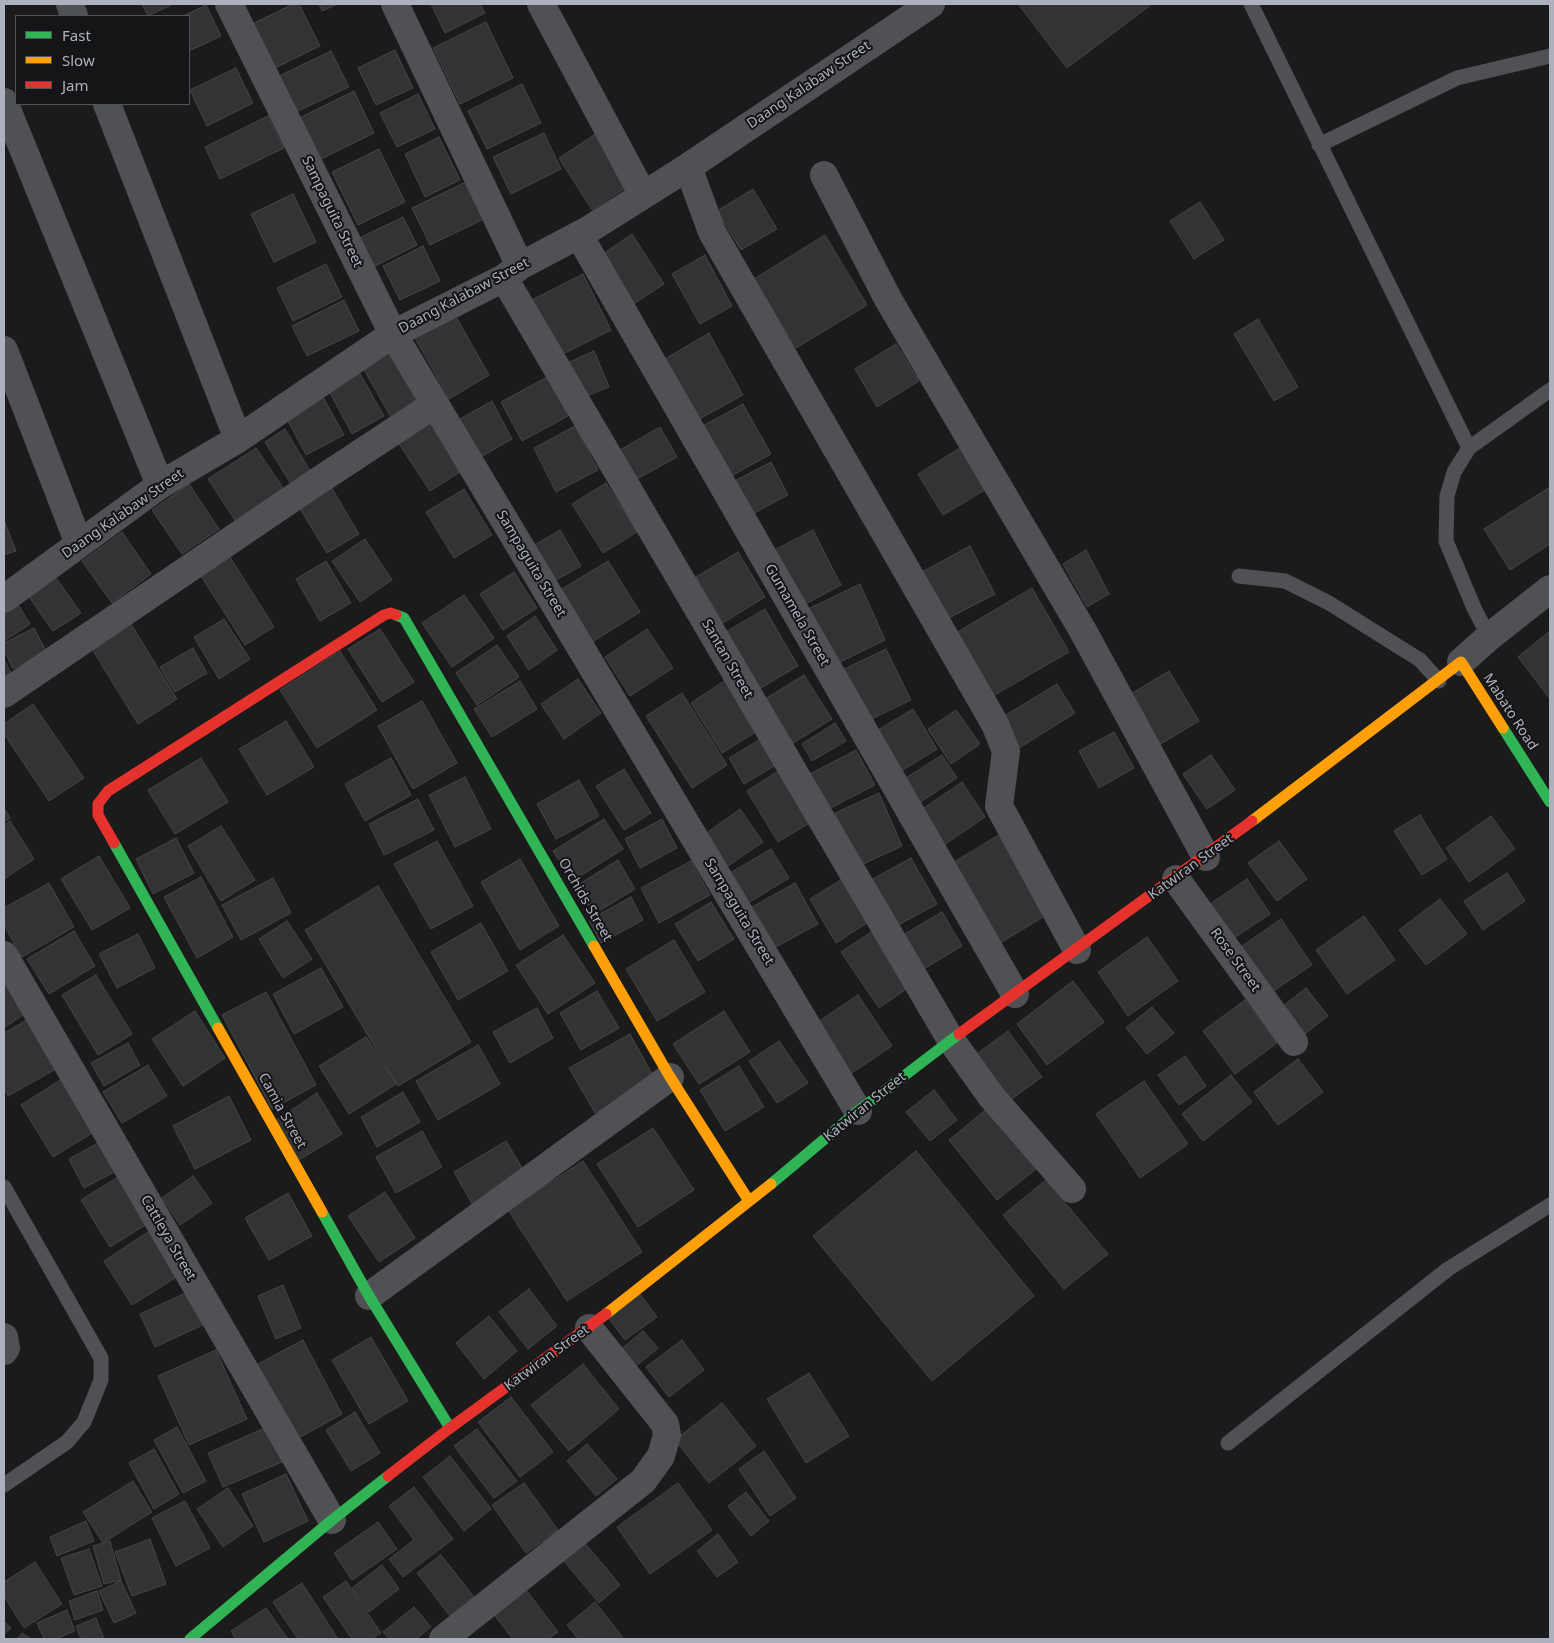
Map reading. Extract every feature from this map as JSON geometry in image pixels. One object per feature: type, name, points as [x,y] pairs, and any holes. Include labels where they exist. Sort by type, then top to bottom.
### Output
[{"type":"street","name":"Sampaguita Street","points":[[229,4],[393,334],[858,1111]]},
{"type":"street","name":"Santan Street","points":[[395,4],[512,272],[951,1040],[991,1096],[1072,1189]]},
{"type":"street","points":[[541,4],[643,195]]},
{"type":"street","name":"Daang Kalabaw Street","points":[[4,599],[160,484],[238,440],[393,334],[579,235],[688,167],[931,4]]},
{"type":"street","points":[[4,102],[160,484]]},
{"type":"street","points":[[107,105],[238,440]]},
{"type":"street","points":[[688,167],[712,232],[995,724],[1006,751],[999,806],[1077,950]]},
{"type":"street","points":[[824,175],[888,299],[1083,631],[1206,857]]},
{"type":"street","name":"Gumamela Street","points":[[579,235],[1015,994]]},
{"type":"street","points":[[4,350],[78,544]]},
{"type":"street","points":[[4,694],[309,486],[436,404]]},
{"type":"street","name":"Katwiran Street","points":[[190,1639],[332,1520],[450,1428],[589,1328],[749,1201],[858,1111],[951,1040],[1206,857],[1439,681],[1489,637],[1550,589]]},
{"type":"street","name":"Camia Street","points":[[398,616],[384,615],[119,783],[102,797],[98,804],[98,815],[369,1296],[450,1428]]},
{"type":"street","name":"Orchids Street","points":[[398,616],[404,618],[409,624],[670,1077],[749,1201]]},
{"type":"street","name":"Mabato Road","points":[[1461,662],[1550,802]]},
{"type":"street","name":"Rose Street","points":[[1176,879],[1294,1042]]},
{"type":"street","name":"Cattleya Street","points":[[4,955],[332,1520]]},
{"type":"street","points":[[369,1296],[670,1077]]},
{"type":"street","points":[[443,1639],[643,1481],[661,1456],[667,1435],[665,1424],[589,1328]]},
{"type":"street","points":[[4,1337],[6,1348],[4,1351]]},
{"type":"lane","points":[[1251,4],[1469,448]]},
{"type":"lane","points":[[1319,145],[1457,78],[1550,56]]},
{"type":"lane","points":[[1489,637],[1474,608],[1446,541],[1447,496],[1454,472],[1469,448],[1550,390]]},
{"type":"lane","points":[[1239,576],[1285,581],[1329,603],[1420,660],[1439,681]]},
{"type":"lane","points":[[4,1187],[101,1358],[101,1380],[84,1422],[67,1442],[4,1485]]},
{"type":"lane","points":[[1228,1443],[1448,1269],[1550,1205]]},
{"type":"building","points":[[142,4],[173,4],[150,15],[148,15]]},
{"type":"building","points":[[293,4],[299,4],[320,46],[271,70],[250,25]]},
{"type":"building","points":[[319,4],[338,4],[322,11]]},
{"type":"building","points":[[431,4],[480,4],[485,13],[445,33]]},
{"type":"building","points":[[1018,4],[1152,4],[1067,68]]},
{"type":"building","points":[[206,5],[221,36],[190,51],[190,15],[185,15]]},
{"type":"building","points":[[486,22],[513,78],[460,104],[433,48]]},
{"type":"building","points":[[395,50],[413,88],[376,105],[358,68]]},
{"type":"building","points":[[331,51],[349,87],[296,112],[279,76]]},
{"type":"building","points":[[236,68],[253,103],[207,126],[190,90]]},
{"type":"building","points":[[522,84],[541,123],[487,149],[468,111]]},
{"type":"building","points":[[354,91],[374,133],[313,163],[293,121]]},
{"type":"building","points":[[418,94],[435,129],[397,147],[380,113]]},
{"type":"building","points":[[268,116],[284,148],[220,179],[205,147]]},
{"type":"building","points":[[600,131],[633,183],[592,210],[559,158]]},
{"type":"building","points":[[544,133],[561,169],[511,194],[493,157]]},
{"type":"building","points":[[439,137],[460,180],[425,197],[405,154]]},
{"type":"building","points":[[379,149],[405,202],[358,225],[332,172]]},
{"type":"building","points":[[466,182],[484,219],[430,245],[412,208]]},
{"type":"building","points":[[753,189],[777,229],[741,250],[717,211]]},
{"type":"building","points":[[293,194],[316,242],[274,262],[251,214]]},
{"type":"building","points":[[1200,202],[1224,240],[1194,259],[1170,221]]},
{"type":"building","points":[[403,217],[417,245],[369,269],[355,240]]},
{"type":"building","points":[[632,234],[664,284],[632,305],[600,256]]},
{"type":"building","points":[[825,235],[867,305],[796,348],[754,279]]},
{"type":"building","points":[[423,246],[440,281],[400,300],[383,266]]},
{"type":"building","points":[[705,255],[732,306],[700,324],[672,274]]},
{"type":"building","points":[[326,264],[342,297],[293,321],[277,288]]},
{"type":"building","points":[[583,274],[611,330],[557,357],[530,301]]},
{"type":"building","points":[[344,300],[359,331],[307,356],[292,326]]},
{"type":"building","points":[[455,315],[489,375],[449,399],[415,338]]},
{"type":"building","points":[[1258,319],[1298,387],[1274,401],[1234,334]]},
{"type":"building","points":[[709,333],[743,395],[692,423],[658,363]]},
{"type":"building","points":[[896,344],[919,381],[877,407],[855,369]]},
{"type":"building","points":[[390,351],[419,402],[392,419],[362,366]]},
{"type":"building","points":[[594,351],[609,387],[582,398],[567,363]]},
{"type":"building","points":[[359,372],[384,416],[352,434],[328,389]]},
{"type":"building","points":[[547,377],[568,416],[522,441],[501,402]]},
{"type":"building","points":[[323,397],[344,435],[306,455],[286,417]]},
{"type":"building","points":[[492,401],[512,439],[479,458],[458,420]]},
{"type":"building","points":[[743,404],[771,454],[724,480],[697,429]]},
{"type":"building","points":[[430,413],[465,469],[430,491],[394,436]]},
{"type":"building","points":[[575,426],[598,470],[556,492],[534,448]]},
{"type":"building","points":[[660,427],[677,457],[637,479],[620,450]]},
{"type":"building","points":[[285,429],[311,472],[291,484],[265,442]]},
{"type":"building","points":[[256,448],[288,495],[240,528],[208,479]]},
{"type":"building","points":[[960,448],[985,490],[943,515],[918,474]]},
{"type":"building","points":[[771,462],[788,495],[743,519],[725,486]]},
{"type":"building","points":[[327,480],[359,534],[327,553],[294,499]]},
{"type":"building","points":[[606,483],[637,532],[603,553],[572,504]]},
{"type":"building","points":[[189,484],[219,529],[182,554],[152,510]]},
{"type":"building","points":[[1550,487],[1550,544],[1510,570],[1484,529]]},
{"type":"building","points":[[464,489],[492,535],[454,558],[426,512]]},
{"type":"building","points":[[4,520],[16,551],[4,555]]},
{"type":"building","points":[[560,530],[581,566],[553,582],[533,546]]},
{"type":"building","points":[[813,530],[841,585],[798,608],[769,553]]},
{"type":"building","points":[[122,532],[151,574],[112,603],[82,561]]},
{"type":"building","points":[[365,539],[392,580],[360,602],[332,561]]},
{"type":"building","points":[[970,546],[995,594],[947,619],[922,572]]},
{"type":"building","points":[[1086,550],[1109,594],[1087,607],[1063,564]]},
{"type":"building","points":[[738,552],[765,597],[723,623],[696,577]]},
{"type":"building","points":[[230,557],[274,627],[245,645],[201,576]]},
{"type":"building","points":[[326,561],[351,603],[320,621],[296,579]]},
{"type":"building","points":[[608,561],[640,612],[589,644],[557,592]]},
{"type":"building","points":[[514,572],[537,608],[503,630],[480,594]]},
{"type":"building","points":[[56,578],[81,613],[53,631],[29,597]]},
{"type":"building","points":[[860,584],[885,640],[834,665],[808,609]]},
{"type":"building","points":[[1032,588],[1069,652],[991,697],[954,634]]},
{"type":"building","points":[[464,595],[494,638],[452,667],[422,623]]},
{"type":"building","points":[[17,603],[30,624],[4,641],[4,612]]},
{"type":"building","points":[[765,609],[798,666],[756,691],[722,634]]},
{"type":"building","points":[[535,616],[557,650],[529,670],[507,636]]},
{"type":"building","points":[[128,619],[177,699],[138,724],[89,644]]},
{"type":"building","points":[[224,619],[250,659],[219,679],[194,637]]},
{"type":"building","points":[[34,628],[46,651],[13,669],[4,650],[4,643]]},
{"type":"building","points":[[380,629],[414,682],[382,702],[348,649]]},
{"type":"building","points":[[647,629],[673,668],[630,696],[605,657]]},
{"type":"building","points":[[1550,631],[1550,699],[1518,657]]},
{"type":"building","points":[[497,645],[519,677],[477,705],[456,673]]},
{"type":"building","points":[[193,648],[207,673],[175,692],[160,667]]},
{"type":"building","points":[[886,649],[911,700],[861,724],[836,673]]},
{"type":"building","points":[[340,651],[377,710],[317,748],[280,690]]},
{"type":"building","points":[[4,659],[12,675],[4,680]]},
{"type":"building","points":[[1169,671],[1199,721],[1159,745],[1129,695]]},
{"type":"building","points":[[804,675],[832,719],[793,743],[765,699]]},
{"type":"building","points":[[578,679],[601,713],[564,739],[541,704]]},
{"type":"building","points":[[727,679],[759,730],[722,753],[691,703]]},
{"type":"building","points":[[520,681],[537,709],[492,737],[474,709]]},
{"type":"building","points":[[1057,684],[1075,713],[1019,748],[1001,718]]},
{"type":"building","points":[[682,693],[727,765],[692,788],[646,716]]},
{"type":"building","points":[[422,701],[457,763],[413,789],[378,726]]},
{"type":"building","points":[[33,704],[84,778],[49,801],[4,734],[4,724]]},
{"type":"building","points":[[913,709],[937,749],[893,776],[868,736]]},
{"type":"building","points":[[956,710],[980,744],[951,764],[928,729]]},
{"type":"building","points":[[286,721],[314,767],[267,795],[239,749]]},
{"type":"building","points":[[835,723],[846,741],[812,761],[802,744]]},
{"type":"building","points":[[1114,732],[1134,768],[1099,788],[1079,751]]},
{"type":"building","points":[[761,739],[776,765],[744,784],[729,758]]},
{"type":"building","points":[[856,750],[875,785],[823,812],[804,777]]},
{"type":"building","points":[[942,755],[957,778],[916,805],[901,781]]},
{"type":"building","points":[[1211,755],[1235,790],[1207,809],[1183,774]]},
{"type":"building","points":[[201,758],[228,802],[175,834],[148,790]]},
{"type":"building","points":[[391,758],[411,795],[365,821],[345,784]]},
{"type":"building","points":[[624,769],[651,813],[624,830],[596,786]]},
{"type":"building","points":[[780,770],[811,822],[778,842],[747,791]]},
{"type":"building","points":[[465,777],[491,829],[455,847],[429,795]]},
{"type":"building","points":[[579,780],[599,816],[556,839],[537,804]]},
{"type":"building","points":[[962,782],[985,817],[938,849],[915,814]]},
{"type":"building","points":[[879,793],[902,846],[859,866],[835,813]]},
{"type":"building","points":[[418,799],[434,830],[384,855],[369,824]]},
{"type":"building","points":[[4,808],[10,818],[4,822]]},
{"type":"building","points":[[740,809],[763,842],[728,866],[705,834]]},
{"type":"building","points":[[1420,815],[1447,859],[1422,875],[1394,831]]},
{"type":"building","points":[[1491,816],[1515,849],[1469,882],[1446,848]]},
{"type":"building","points":[[604,819],[623,849],[572,881],[553,851]]},
{"type":"building","points":[[662,819],[677,848],[640,868],[625,839]]},
{"type":"building","points":[[10,821],[34,859],[4,879],[4,825]]},
{"type":"building","points":[[221,826],[255,880],[221,901],[188,846]]},
{"type":"building","points":[[999,835],[1048,914],[997,945],[949,865]]},
{"type":"building","points":[[176,838],[194,873],[153,894],[136,859]]},
{"type":"building","points":[[437,841],[473,906],[431,929],[394,864]]},
{"type":"building","points":[[1279,841],[1307,879],[1277,901],[1248,863]]},
{"type":"building","points":[[771,849],[789,878],[748,903],[730,873]]},
{"type":"building","points":[[99,856],[130,908],[92,930],[61,879]]},
{"type":"building","points":[[911,858],[937,904],[893,928],[867,882]]},
{"type":"building","points":[[520,859],[559,926],[520,950],[481,882]]},
{"type":"building","points":[[618,860],[635,889],[594,914],[576,886]]},
{"type":"building","points":[[691,861],[710,895],[659,923],[641,888]]},
{"type":"building","points":[[1507,873],[1525,901],[1483,930],[1464,901]]},
{"type":"building","points":[[201,877],[233,937],[197,958],[164,897]]},
{"type":"building","points":[[273,878],[291,913],[241,940],[222,905]]},
{"type":"building","points":[[844,878],[870,921],[836,943],[810,899]]},
{"type":"building","points":[[1247,879],[1270,914],[1234,938],[1210,904]]},
{"type":"building","points":[[49,883],[74,927],[22,957],[4,925],[4,908]]},
{"type":"building","points":[[795,883],[818,924],[772,949],[750,908]]},
{"type":"building","points":[[378,886],[471,1042],[398,1086],[305,930]]},
{"type":"building","points":[[631,897],[643,920],[601,943],[589,920]]},
{"type":"building","points":[[1440,899],[1467,934],[1426,965],[1399,930]]},
{"type":"building","points":[[711,902],[734,939],[698,961],[675,924]]},
{"type":"building","points":[[942,912],[962,946],[917,973],[896,939]]},
{"type":"building","points":[[1364,916],[1395,960],[1347,994],[1316,950]]},
{"type":"building","points":[[1281,919],[1312,965],[1266,996],[1235,951]]},
{"type":"building","points":[[287,921],[312,959],[283,978],[259,939]]},
{"type":"building","points":[[481,923],[508,971],[458,1000],[431,952]]},
{"type":"building","points":[[874,930],[912,985],[879,1008],[841,952]]},
{"type":"building","points":[[74,931],[95,966],[49,994],[27,959]]},
{"type":"building","points":[[138,934],[155,968],[117,988],[99,954]]},
{"type":"building","points":[[563,935],[595,983],[548,1014],[516,965]]},
{"type":"building","points":[[1147,937],[1178,981],[1128,1016],[1098,972]]},
{"type":"building","points":[[674,940],[705,992],[657,1021],[626,969]]},
{"type":"building","points":[[321,968],[343,1007],[294,1034],[273,994]]},
{"type":"building","points":[[96,975],[132,1034],[98,1055],[62,995]]},
{"type":"building","points":[[4,976],[27,1012],[4,1028]]},
{"type":"building","points":[[1073,981],[1104,1022],[1047,1065],[1017,1024]]},
{"type":"building","points":[[1306,988],[1328,1016],[1298,1039],[1277,1011]]},
{"type":"building","points":[[597,991],[619,1028],[581,1050],[560,1013]]},
{"type":"building","points":[[266,992],[316,1085],[272,1109],[222,1015]]},
{"type":"building","points":[[858,995],[892,1046],[849,1075],[815,1024]]},
{"type":"building","points":[[1245,1000],[1277,1043],[1235,1074],[1203,1031]]},
{"type":"building","points":[[1152,1007],[1174,1033],[1147,1054],[1126,1028]]},
{"type":"building","points":[[537,1008],[553,1038],[510,1063],[493,1032]]},
{"type":"building","points":[[195,1011],[225,1058],[183,1086],[152,1039]]},
{"type":"building","points":[[724,1011],[750,1052],[699,1084],[673,1044]]},
{"type":"building","points":[[27,1020],[56,1069],[8,1096],[4,1088],[4,1033]]},
{"type":"building","points":[[1008,1031],[1042,1077],[1003,1105],[970,1059]]},
{"type":"building","points":[[630,1034],[655,1079],[595,1113],[569,1068]]},
{"type":"building","points":[[366,1037],[396,1084],[349,1114],[319,1066]]},
{"type":"building","points":[[779,1041],[808,1083],[777,1103],[749,1061]]},
{"type":"building","points":[[128,1043],[140,1065],[104,1086],[91,1063]]},
{"type":"building","points":[[478,1045],[500,1084],[438,1120],[416,1081]]},
{"type":"building","points":[[1185,1056],[1206,1086],[1179,1105],[1158,1075]]},
{"type":"building","points":[[1298,1059],[1323,1092],[1278,1125],[1254,1092]]},
{"type":"building","points":[[148,1065],[167,1096],[122,1123],[103,1092]]},
{"type":"building","points":[[739,1066],[764,1107],[725,1131],[700,1090]]},
{"type":"building","points":[[1231,1075],[1252,1102],[1203,1141],[1182,1114]]},
{"type":"building","points":[[65,1077],[97,1130],[53,1157],[21,1105]]},
{"type":"building","points":[[1144,1081],[1188,1144],[1140,1178],[1096,1114]]},
{"type":"building","points":[[934,1090],[957,1120],[930,1141],[906,1112]]},
{"type":"building","points":[[403,1092],[420,1122],[377,1147],[361,1117]]},
{"type":"building","points":[[317,1093],[342,1134],[299,1160],[275,1121]]},
{"type":"building","points":[[229,1096],[251,1140],[195,1169],[173,1126]]},
{"type":"building","points":[[988,1108],[1036,1169],[997,1200],[949,1140]]},
{"type":"building","points":[[653,1128],[694,1190],[638,1227],[597,1164]]},
{"type":"building","points":[[422,1131],[442,1167],[396,1193],[376,1157]]},
{"type":"building","points":[[105,1139],[120,1169],[84,1188],[69,1159]]},
{"type":"building","points":[[506,1141],[527,1176],[474,1207],[454,1172]]},
{"type":"building","points":[[916,1151],[1034,1296],[932,1381],[813,1236]]},
{"type":"building","points":[[583,1161],[642,1252],[567,1301],[508,1210]]},
{"type":"building","points":[[126,1172],[155,1219],[110,1247],[81,1200]]},
{"type":"building","points":[[193,1176],[212,1203],[180,1225],[162,1198]]},
{"type":"building","points":[[1046,1180],[1108,1254],[1064,1289],[1003,1215]]},
{"type":"building","points":[[385,1192],[415,1238],[379,1262],[348,1216]]},
{"type":"building","points":[[288,1193],[312,1236],[269,1260],[245,1218]]},
{"type":"building","points":[[154,1228],[183,1273],[132,1305],[104,1261]]},
{"type":"building","points":[[283,1285],[301,1328],[276,1339],[258,1296]]},
{"type":"building","points":[[529,1289],[557,1326],[528,1349],[499,1312]]},
{"type":"building","points":[[190,1291],[205,1324],[155,1347],[140,1314]]},
{"type":"building","points":[[640,1294],[657,1317],[625,1340],[608,1317]]},
{"type":"building","points":[[489,1316],[517,1351],[484,1379],[456,1343]]},
{"type":"building","points":[[643,1331],[658,1348],[630,1371],[615,1354]]},
{"type":"building","points":[[371,1337],[408,1401],[369,1424],[332,1360]]},
{"type":"building","points":[[303,1340],[342,1414],[295,1440],[256,1365]]},
{"type":"building","points":[[682,1340],[704,1370],[669,1397],[646,1367]]},
{"type":"building","points":[[216,1350],[247,1419],[189,1445],[158,1376]]},
{"type":"building","points":[[583,1364],[619,1409],[569,1451],[531,1405]]},
{"type":"building","points":[[809,1373],[849,1436],[806,1463],[767,1399]]},
{"type":"building","points":[[511,1397],[553,1452],[520,1477],[478,1422]]},
{"type":"building","points":[[722,1403],[756,1446],[709,1483],[675,1440]]},
{"type":"building","points":[[355,1412],[380,1453],[351,1471],[326,1430]]},
{"type":"building","points":[[177,1427],[206,1481],[183,1493],[154,1440]]},
{"type":"building","points":[[267,1427],[282,1462],[223,1487],[208,1453]]},
{"type":"building","points":[[477,1429],[517,1481],[494,1498],[454,1446]]},
{"type":"building","points":[[587,1444],[617,1479],[596,1496],[567,1461]]},
{"type":"building","points":[[154,1449],[179,1494],[154,1509],[129,1463]]},
{"type":"building","points":[[764,1451],[796,1498],[770,1516],[739,1469]]},
{"type":"building","points":[[450,1456],[491,1509],[464,1531],[423,1477]]},
{"type":"building","points":[[286,1474],[308,1521],[264,1542],[242,1494]]},
{"type":"building","points":[[133,1481],[152,1512],[103,1543],[83,1512]]},
{"type":"building","points":[[524,1483],[558,1530],[526,1553],[492,1505]]},
{"type":"building","points":[[678,1483],[712,1530],[650,1574],[617,1527]]},
{"type":"building","points":[[414,1487],[453,1539],[403,1577],[389,1559],[414,1540],[389,1506]]},
{"type":"building","points":[[228,1488],[253,1526],[223,1547],[197,1509]]},
{"type":"building","points":[[746,1492],[769,1521],[751,1536],[728,1506]]},
{"type":"building","points":[[185,1501],[210,1548],[176,1566],[152,1518]]},
{"type":"building","points":[[86,1521],[94,1541],[57,1556],[50,1537]]},
{"type":"building","points":[[378,1522],[397,1549],[352,1580],[334,1553]]},
{"type":"building","points":[[718,1534],[738,1562],[717,1577],[697,1551]]},
{"type":"building","points":[[580,1537],[620,1585],[599,1603],[559,1555]]},
{"type":"building","points":[[150,1539],[166,1584],[132,1596],[115,1552]]},
{"type":"building","points":[[110,1541],[121,1580],[104,1584],[93,1546]]},
{"type":"building","points":[[89,1549],[102,1586],[74,1595],[61,1558]]},
{"type":"building","points":[[441,1555],[475,1598],[450,1616],[417,1573]]},
{"type":"building","points":[[35,1562],[62,1604],[24,1628],[4,1596],[4,1582]]},
{"type":"building","points":[[382,1565],[399,1589],[369,1612],[352,1588]]},
{"type":"building","points":[[121,1581],[136,1613],[114,1623],[99,1591]]},
{"type":"building","points":[[346,1581],[381,1633],[371,1639],[352,1639],[323,1597]]},
{"type":"building","points":[[520,1582],[558,1632],[548,1639],[513,1639],[488,1607]]},
{"type":"building","points":[[302,1583],[338,1639],[298,1639],[273,1602]]},
{"type":"building","points":[[97,1591],[103,1610],[75,1620],[69,1601]]},
{"type":"building","points":[[595,1602],[624,1639],[578,1639],[567,1625]]},
{"type":"building","points":[[414,1607],[431,1627],[416,1639],[389,1639],[383,1632]]},
{"type":"building","points":[[266,1608],[288,1639],[236,1639],[231,1631]]},
{"type":"building","points":[[67,1610],[75,1631],[55,1639],[44,1639],[37,1623]]},
{"type":"building","points":[[96,1618],[104,1639],[81,1639],[76,1626]]},
{"type":"building","points":[[4,1621],[11,1628],[4,1634]]},
{"type":"building","points":[[22,1633],[31,1639],[17,1639]]},
{"type":"traffic: fast","points":[[396,615],[404,618],[594,946]]},
{"type":"traffic: fast","points":[[1503,728],[1550,802]]},
{"type":"traffic: fast","points":[[114,843],[218,1028]]},
{"type":"traffic: fast","points":[[771,1184],[858,1111],[959,1034]]},
{"type":"traffic: fast","points":[[322,1212],[369,1296],[450,1428]]},
{"type":"traffic: fast","points":[[190,1639],[332,1520],[388,1476]]},
{"type":"traffic: slow","points":[[1252,821],[1461,662],[1503,728]]},
{"type":"traffic: slow","points":[[594,946],[670,1077],[749,1201]]},
{"type":"traffic: slow","points":[[218,1028],[322,1212]]},
{"type":"traffic: slow","points":[[606,1314],[771,1184]]},
{"type":"traffic: jam","points":[[114,843],[98,815],[98,804],[108,791],[384,615],[391,613],[396,615]]},
{"type":"traffic: jam","points":[[959,1034],[1252,821]]},
{"type":"traffic: jam","points":[[388,1476],[450,1428],[606,1314]]}]
